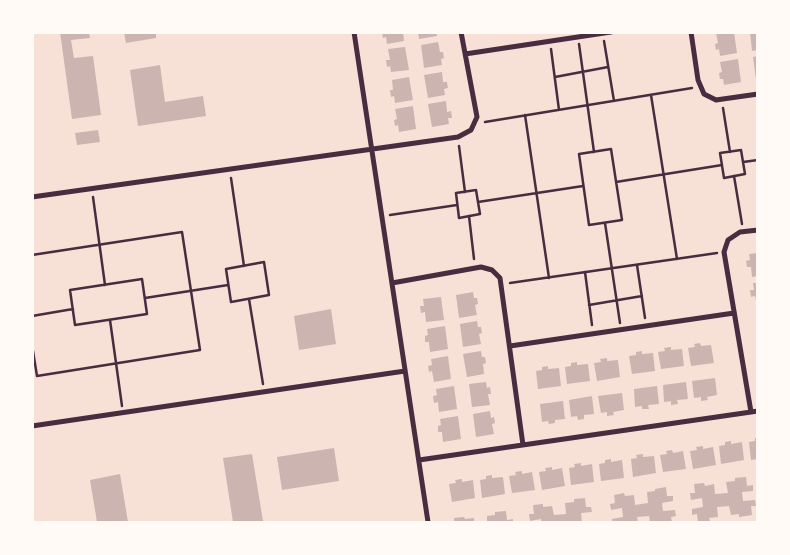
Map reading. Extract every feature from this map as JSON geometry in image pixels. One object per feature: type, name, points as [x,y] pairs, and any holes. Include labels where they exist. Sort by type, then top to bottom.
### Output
[{"type":"street","points":[[354,32],[428,522]]},
{"type":"street","points":[[32,198],[458,136],[471,130],[477,118],[461,32]]},
{"type":"street","points":[[465,54],[611,32]]},
{"type":"street","points":[[691,32],[698,80],[704,94],[716,100],[758,94]]},
{"type":"street","points":[[419,460],[754,411],[724,252],[728,240],[743,232],[758,230]]},
{"type":"street","points":[[392,283],[481,267],[492,270],[500,278],[523,444]]},
{"type":"street","points":[[510,346],[734,312]]},
{"type":"street","points":[[32,426],[405,371]]},
{"type":"path","points":[[603,34],[614,101]]},
{"type":"path","points":[[578,38],[594,152]]},
{"type":"path","points":[[550,42],[559,110]]},
{"type":"path","points":[[555,77],[608,67]]},
{"type":"path","points":[[474,124],[701,87]]},
{"type":"path","points":[[651,95],[677,259]]},
{"type":"path","points":[[721,99],[730,152]]},
{"type":"path","points":[[525,115],[549,278]]},
{"type":"path","points":[[458,136],[466,192]]},
{"type":"path","points":[[611,149],[616,182],[622,220],[589,226],[579,154],[611,149]]},
{"type":"path","points":[[741,150],[745,174],[724,178],[720,153],[730,152],[741,150]]},
{"type":"path","points":[[743,162],[758,160]]},
{"type":"path","points":[[616,182],[722,165]]},
{"type":"path","points":[[230,169],[244,266]]},
{"type":"path","points":[[734,176],[743,232]]},
{"type":"path","points":[[478,202],[584,186]]},
{"type":"path","points":[[92,189],[105,285]]},
{"type":"path","points":[[476,190],[480,214],[459,218],[456,193],[466,192],[476,190]]},
{"type":"path","points":[[382,216],[458,205]]},
{"type":"path","points":[[469,216],[476,268]]},
{"type":"path","points":[[605,223],[621,329]]},
{"type":"path","points":[[32,255],[182,232],[200,350],[37,376],[32,345]]},
{"type":"path","points":[[501,285],[724,252]]},
{"type":"path","points":[[264,262],[269,295],[231,302],[228,285],[226,269],[264,262]]},
{"type":"path","points":[[638,264],[646,326]]},
{"type":"path","points":[[586,272],[593,334]]},
{"type":"path","points":[[142,279],[147,314],[75,325],[70,290],[105,285],[142,279]]},
{"type":"path","points":[[145,298],[228,285]]},
{"type":"path","points":[[589,305],[642,296]]},
{"type":"path","points":[[249,299],[264,392]]},
{"type":"path","points":[[32,316],[73,309]]},
{"type":"path","points":[[110,320],[123,412]]},
{"type":"building","points":[[60,32],[89,32],[90,38],[71,40],[74,58],[93,56],[101,115],[72,119]]},
{"type":"building","points":[[124,32],[156,32],[156,38],[126,43]]},
{"type":"building","points":[[382,32],[403,32],[404,41],[387,44],[386,37],[383,38]]},
{"type":"building","points":[[418,32],[436,32],[437,36],[419,39]]},
{"type":"building","points":[[734,32],[737,53],[720,56],[719,49],[716,50],[715,44],[718,43],[716,33]]},
{"type":"building","points":[[750,32],[758,32],[758,50],[752,51]]},
{"type":"building","points":[[438,42],[440,52],[443,52],[442,65],[424,68],[421,45]]},
{"type":"building","points":[[405,47],[409,70],[391,72],[390,66],[387,67],[386,60],[390,60],[388,49]]},
{"type":"building","points":[[758,56],[758,80],[756,80],[753,57]]},
{"type":"building","points":[[738,59],[741,82],[724,85],[723,79],[720,79],[719,73],[722,72],[720,62]]},
{"type":"building","points":[[160,65],[165,102],[203,96],[206,116],[138,126],[130,70]]},
{"type":"building","points":[[442,72],[443,82],[447,82],[448,88],[444,89],[445,95],[428,98],[424,75]]},
{"type":"building","points":[[409,77],[413,100],[395,103],[394,96],[391,97],[390,90],[393,90],[392,80]]},
{"type":"building","points":[[446,101],[447,112],[451,111],[452,118],[448,118],[449,124],[432,127],[428,104]]},
{"type":"building","points":[[413,106],[416,129],[399,132],[398,125],[395,126],[394,120],[397,119],[395,109]]},
{"type":"building","points":[[98,130],[100,142],[77,145],[75,133]]},
{"type":"building","points":[[758,253],[758,276],[752,277],[751,267],[747,267],[746,261],[750,260],[749,254]]},
{"type":"building","points":[[753,283],[758,283],[758,308],[755,296],[751,297],[750,290],[754,290]]},
{"type":"building","points":[[473,292],[474,298],[477,298],[478,304],[475,305],[477,315],[459,318],[456,295]]},
{"type":"building","points":[[441,297],[444,320],[426,322],[425,312],[421,313],[420,306],[424,306],[423,299]]},
{"type":"building","points":[[331,309],[336,344],[299,350],[294,316]]},
{"type":"building","points":[[477,321],[478,327],[481,327],[482,333],[479,334],[481,344],[463,347],[460,324]]},
{"type":"building","points":[[445,326],[448,349],[430,352],[429,342],[425,342],[425,336],[428,335],[427,329]]},
{"type":"building","points":[[700,343],[701,346],[711,345],[714,363],[691,366],[688,348],[695,347],[694,344]]},
{"type":"building","points":[[671,347],[671,350],[682,349],[684,366],[661,369],[658,352],[665,351],[664,348]]},
{"type":"building","points":[[481,351],[486,363],[483,364],[484,374],[467,377],[463,354]]},
{"type":"building","points":[[642,351],[642,354],[653,353],[655,371],[632,374],[629,356],[636,355],[636,352]]},
{"type":"building","points":[[448,356],[451,379],[434,382],[432,371],[429,372],[428,366],[432,365],[431,359]]},
{"type":"building","points":[[607,358],[607,361],[618,360],[620,377],[597,381],[594,363],[601,362],[600,359]]},
{"type":"building","points":[[577,362],[577,365],[588,364],[590,381],[567,384],[565,367]]},
{"type":"building","points":[[548,366],[548,369],[559,368],[561,386],[538,389],[536,371]]},
{"type":"building","points":[[715,378],[717,395],[707,397],[708,400],[701,401],[701,397],[694,398],[692,381]]},
{"type":"building","points":[[486,382],[487,388],[490,387],[491,394],[488,394],[490,405],[472,407],[469,384]]},
{"type":"building","points":[[686,382],[688,399],[677,400],[678,404],[671,405],[671,401],[664,402],[663,385]]},
{"type":"building","points":[[454,386],[457,409],[439,412],[438,402],[434,403],[433,396],[437,395],[436,389]]},
{"type":"building","points":[[657,386],[659,404],[648,405],[649,409],[642,409],[642,406],[635,407],[634,389]]},
{"type":"building","points":[[622,393],[624,410],[613,412],[614,415],[607,416],[607,412],[601,413],[598,396]]},
{"type":"building","points":[[592,396],[594,414],[584,415],[584,419],[578,420],[577,416],[571,417],[569,400]]},
{"type":"building","points":[[563,401],[565,419],[555,420],[555,423],[549,424],[548,421],[542,422],[540,404]]},
{"type":"building","points":[[490,411],[491,418],[494,417],[495,423],[492,424],[494,434],[476,437],[473,414]]},
{"type":"building","points":[[458,416],[461,439],[443,442],[442,432],[438,432],[438,426],[441,425],[440,419]]},
{"type":"building","points":[[755,438],[758,438],[758,459],[751,460],[749,442],[755,441]]},
{"type":"building","points":[[731,441],[731,444],[742,442],[744,460],[721,464],[719,446]]},
{"type":"building","points":[[703,446],[703,449],[713,447],[716,465],[693,469],[690,451],[697,450],[696,447]]},
{"type":"building","points":[[334,448],[339,481],[282,490],[277,457]]},
{"type":"building","points":[[672,450],[673,453],[683,451],[686,469],[663,472],[660,455],[667,454],[666,451]]},
{"type":"building","points":[[252,454],[263,521],[233,522],[223,458]]},
{"type":"building","points":[[643,454],[643,457],[654,456],[656,473],[633,477],[631,459],[637,458],[636,455]]},
{"type":"building","points":[[611,459],[611,462],[622,460],[624,478],[601,481],[599,464]]},
{"type":"building","points":[[581,463],[581,466],[592,464],[594,482],[571,485],[569,468],[575,467],[574,464]]},
{"type":"building","points":[[552,467],[552,470],[562,468],[565,486],[542,490],[539,472],[546,471],[545,468]]},
{"type":"building","points":[[522,471],[522,474],[532,472],[535,490],[512,493],[509,476],[516,475],[515,472]]},
{"type":"building","points":[[120,474],[128,522],[97,522],[90,480]]},
{"type":"building","points":[[492,475],[492,478],[503,477],[505,494],[482,498],[480,480]]},
{"type":"building","points":[[746,477],[747,486],[753,485],[753,491],[742,492],[743,501],[755,500],[756,506],[751,506],[752,515],[739,517],[739,514],[731,515],[729,506],[717,507],[718,517],[709,518],[710,521],[698,522],[697,514],[692,515],[692,509],[703,507],[702,498],[691,500],[690,493],[695,493],[694,484],[704,483],[705,486],[714,484],[715,494],[728,493],[726,482],[735,481],[735,478]]},
{"type":"building","points":[[462,479],[462,482],[473,480],[475,498],[452,502],[449,484],[456,483],[455,480]]},
{"type":"building","points":[[666,487],[667,496],[673,496],[673,501],[662,503],[663,511],[675,510],[676,516],[671,517],[672,522],[650,522],[649,516],[637,517],[638,522],[612,522],[612,519],[623,517],[622,508],[611,510],[610,504],[615,503],[614,495],[624,493],[625,496],[634,495],[635,505],[648,503],[647,492]]},
{"type":"building","points":[[585,498],[586,507],[591,507],[592,512],[581,513],[582,522],[541,522],[541,519],[530,521],[529,514],[534,514],[533,505],[543,504],[543,507],[552,506],[554,515],[566,514],[565,503],[574,502],[574,499]]},
{"type":"building","points":[[506,511],[507,520],[513,519],[513,522],[487,522],[487,516],[495,515],[495,512]]},
{"type":"building","points":[[464,517],[465,519],[474,518],[474,522],[454,522],[454,518]]}]
